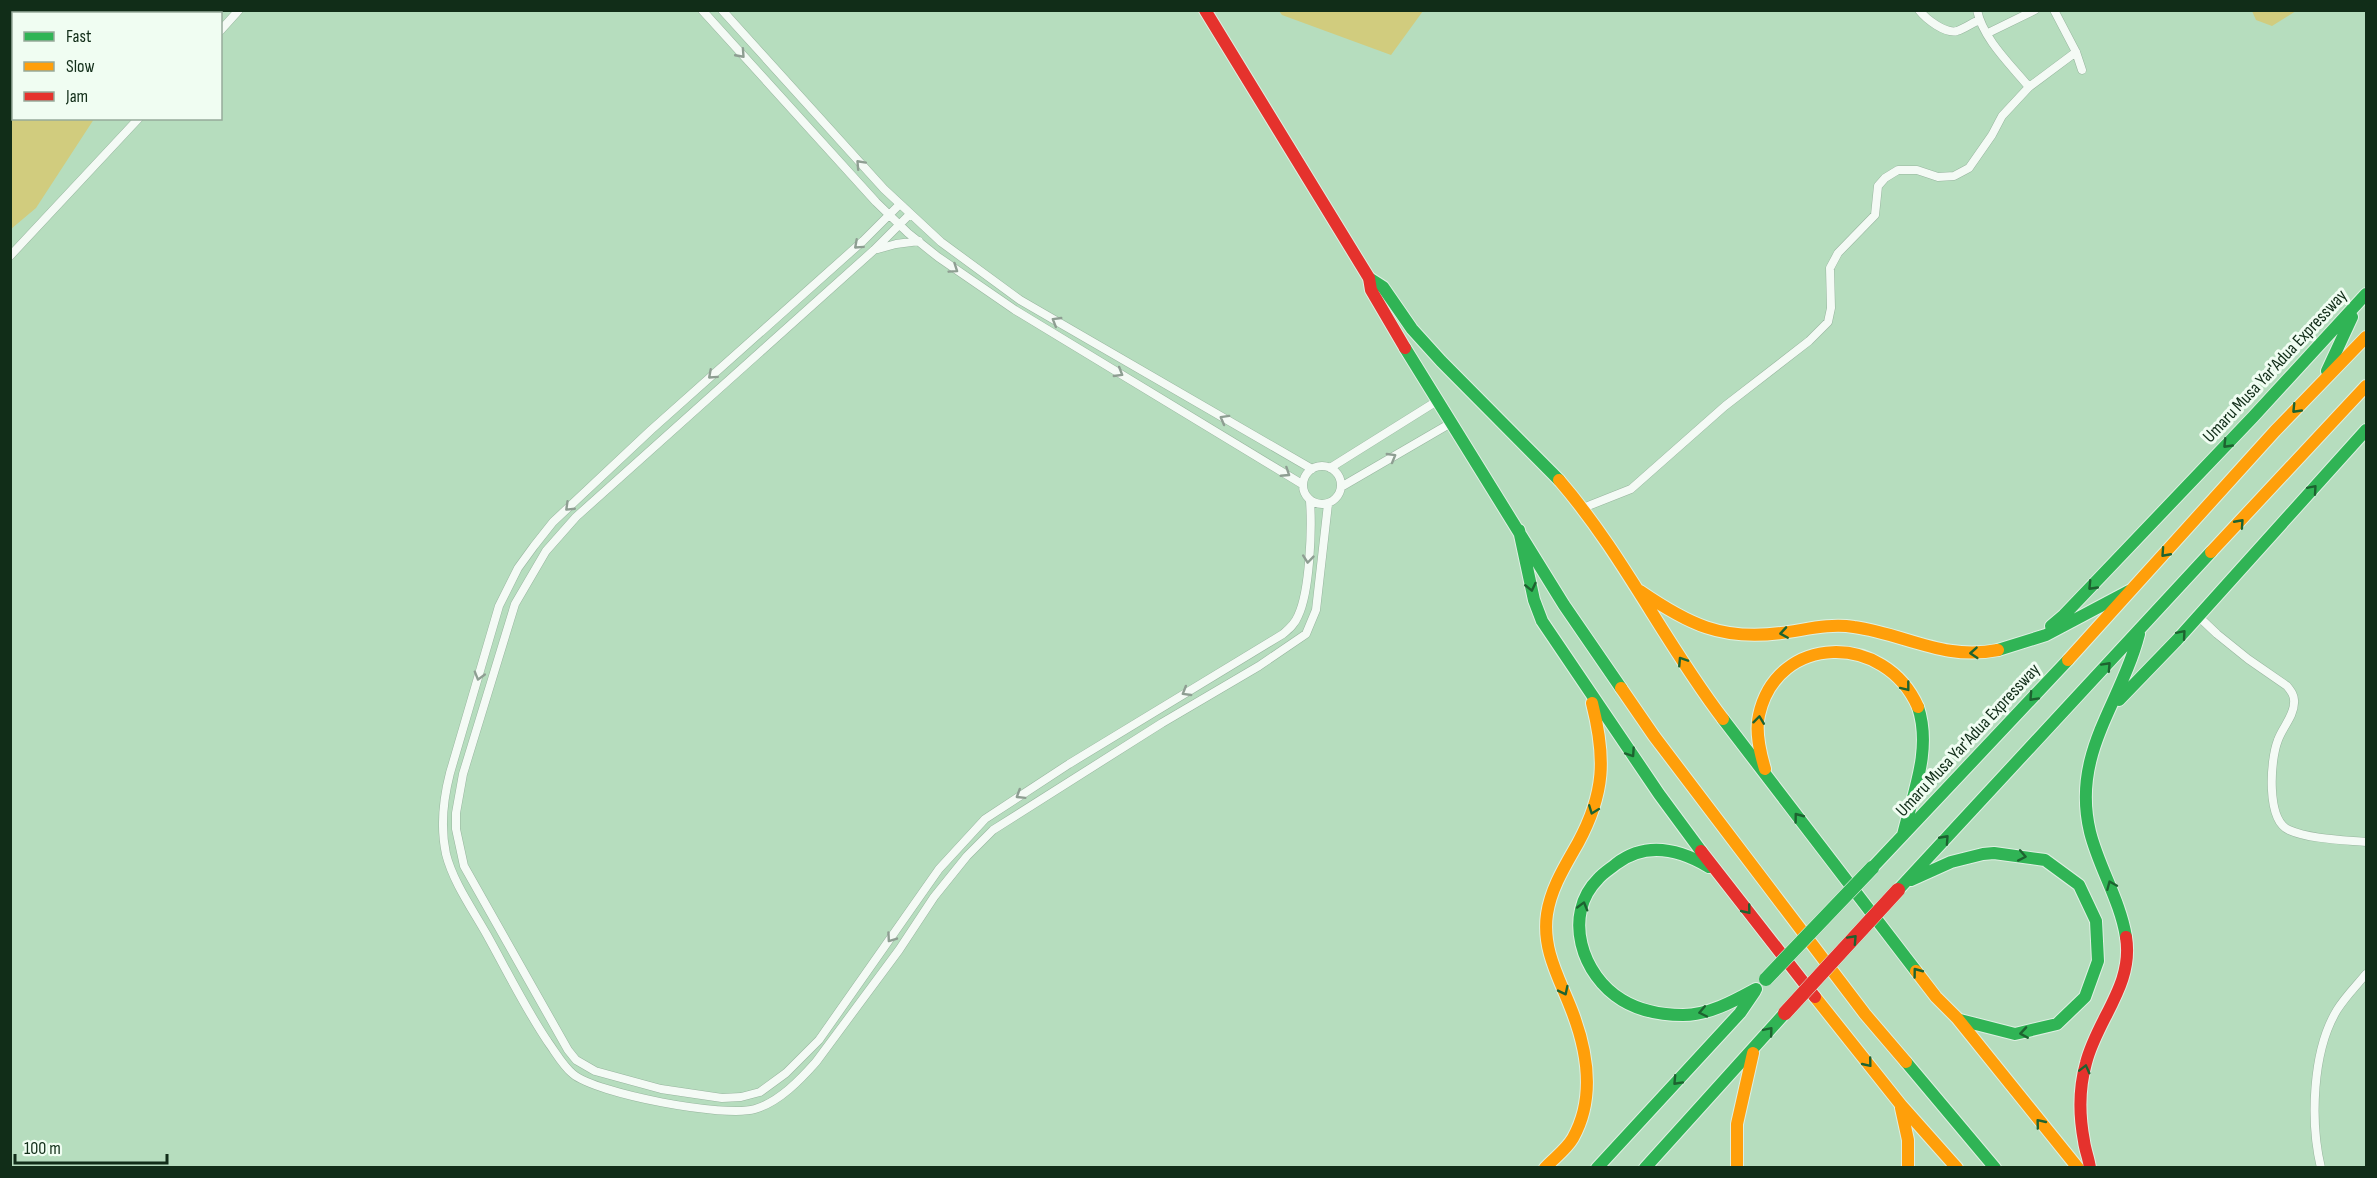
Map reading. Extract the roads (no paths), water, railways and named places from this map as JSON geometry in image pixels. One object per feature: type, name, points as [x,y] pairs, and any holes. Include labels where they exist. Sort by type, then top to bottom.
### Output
[{"type":"main road","points":[[1205,10],[1369,278],[1371,290],[1437,402],[1564,605],[1654,736],[1865,1014],[1995,1167]]},
{"type":"main road","points":[[1369,278],[1383,287],[1412,329],[1441,362],[1544,463],[1583,508],[1638,589],[1653,617],[1704,694],[1936,997],[1957,1018],[2078,1167]]},
{"type":"main road","points":[[2323,381],[2362,298]]},
{"type":"main road","name":"Umaru Musa Yar'Adua Expressway","points":[[2031,639],[2064,615],[2362,298]]},
{"type":"main road","name":"Umaru Musa Yar'Adua Expressway","points":[[1597,1167],[1740,1013],[1761,984],[1903,836],[2132,590],[2275,431],[2367,338]]},
{"type":"main road","points":[[1645,1167],[1902,886],[2367,386]]},
{"type":"main road","points":[[2350,403],[2367,395]]},
{"type":"main road","points":[[2112,705],[2125,695],[2367,430]]},
{"type":"main road","points":[[1519,530],[1534,600],[1542,621],[1589,692],[1659,794],[1717,872],[1901,1105],[1956,1167]]},
{"type":"main road","points":[[1638,589],[1682,620],[1702,628],[1736,636],[1761,636],[1830,626],[1850,626],[1869,628],[1948,653],[1971,654],[2011,647],[2054,632],[2111,598],[2132,590]]},
{"type":"main road","points":[[2090,1167],[2081,1123],[2081,1084],[2094,1037],[2127,967],[2128,950],[2122,914],[2089,830],[2087,778],[2091,755],[2101,726],[2132,662],[2139,633]]},
{"type":"main road","points":[[1768,777],[1761,754],[1758,727],[1765,696],[1773,684],[1796,663],[1820,653],[1852,652],[1867,656],[1903,682],[1911,693],[1922,721],[1921,767],[1903,836]]},
{"type":"main road","points":[[1545,1167],[1572,1139],[1579,1124],[1587,1087],[1586,1059],[1578,1023],[1552,965],[1548,949],[1547,917],[1555,882],[1592,815],[1601,783],[1601,740],[1589,692]]},
{"type":"main road","points":[[1717,872],[1698,859],[1664,848],[1632,853],[1613,863],[1599,875],[1587,891],[1581,907],[1578,926],[1583,953],[1593,976],[1618,999],[1659,1014],[1682,1016],[1704,1013],[1723,1006],[1761,984]]},
{"type":"main road","points":[[1902,886],[1957,860],[1995,853],[2010,854],[2048,863],[2061,870],[2084,892],[2093,910],[2100,943],[2094,979],[2081,1004],[2062,1020],[2029,1033],[2013,1035],[1977,1028],[1957,1018]]},
{"type":"main road","points":[[1737,1167],[1735,1151],[1738,1105],[1754,1050]]},
{"type":"main road","points":[[1901,1105],[1908,1140],[1908,1167]]},
{"type":"main road","points":[[1559,1167],[1566,1146]]},
{"type":"street","points":[[222,29],[239,10]]},
{"type":"street","points":[[702,10],[876,202],[919,242],[1015,310],[1302,484]]},
{"type":"street","points":[[722,10],[847,149],[910,214],[941,242],[1020,300],[1312,469]]},
{"type":"street","points":[[1919,10],[1932,21],[1950,31],[1957,31],[1979,20]]},
{"type":"street","points":[[1977,10],[1979,20],[2029,87]]},
{"type":"street","points":[[1988,33],[2035,10]]},
{"type":"street","points":[[2054,10],[2076,52],[2082,70]]},
{"type":"street","points":[[1583,508],[1631,489],[1725,406],[1809,341],[1828,322],[1831,308],[1830,268],[1838,253],[1875,215],[1878,186],[1885,178],[1898,170],[1917,170],[1938,177],[1954,176],[1969,168],[2002,116],[2029,87],[2076,52]]},
{"type":"street","points":[[10,256],[137,120]]},
{"type":"street","points":[[872,232],[878,218],[876,202]]},
{"type":"street","points":[[900,204],[872,232],[643,437],[553,522],[518,568],[499,606],[443,801],[444,839],[453,874],[536,1024],[562,1063],[574,1076],[611,1091],[657,1101],[723,1110],[755,1109],[781,1094],[802,1078],[816,1062],[934,897],[980,842],[1002,823],[1162,723],[1259,666],[1306,634],[1314,619],[1318,596],[1328,504]]},
{"type":"street","points":[[910,214],[874,250],[584,510],[546,551],[531,573],[513,611],[463,774],[456,813],[457,837],[464,866],[548,1017],[576,1060],[595,1071],[629,1082],[722,1098],[752,1096],[773,1083],[819,1040],[934,876],[956,848],[995,812],[1156,709],[1283,634],[1298,618],[1310,540],[1310,501]]},
{"type":"street","points":[[874,250],[896,244],[919,242]]},
{"type":"street","points":[[1330,468],[1437,402]]},
{"type":"street","points":[[1192,417],[1198,405]]},
{"type":"street","points":[[1341,487],[1451,423]]},
{"type":"street","points":[[1321,466],[1330,468],[1340,478],[1341,487],[1336,499],[1328,504],[1318,505],[1304,494],[1302,484],[1305,475],[1312,469],[1321,466]]},
{"type":"street","points":[[2198,616],[2217,634],[2287,686],[2292,693],[2294,706],[2277,741],[2272,775],[2279,823],[2290,831],[2367,843]]},
{"type":"street","points":[[1251,653],[1259,666]]},
{"type":"street","points":[[1156,709],[1162,723]]},
{"type":"street","points":[[1069,764],[1076,777]]},
{"type":"street","points":[[2321,1167],[2318,1152],[2316,1100],[2323,1043],[2338,1008],[2367,974]]},
{"type":"street","points":[[773,1083],[781,1094]]}]
